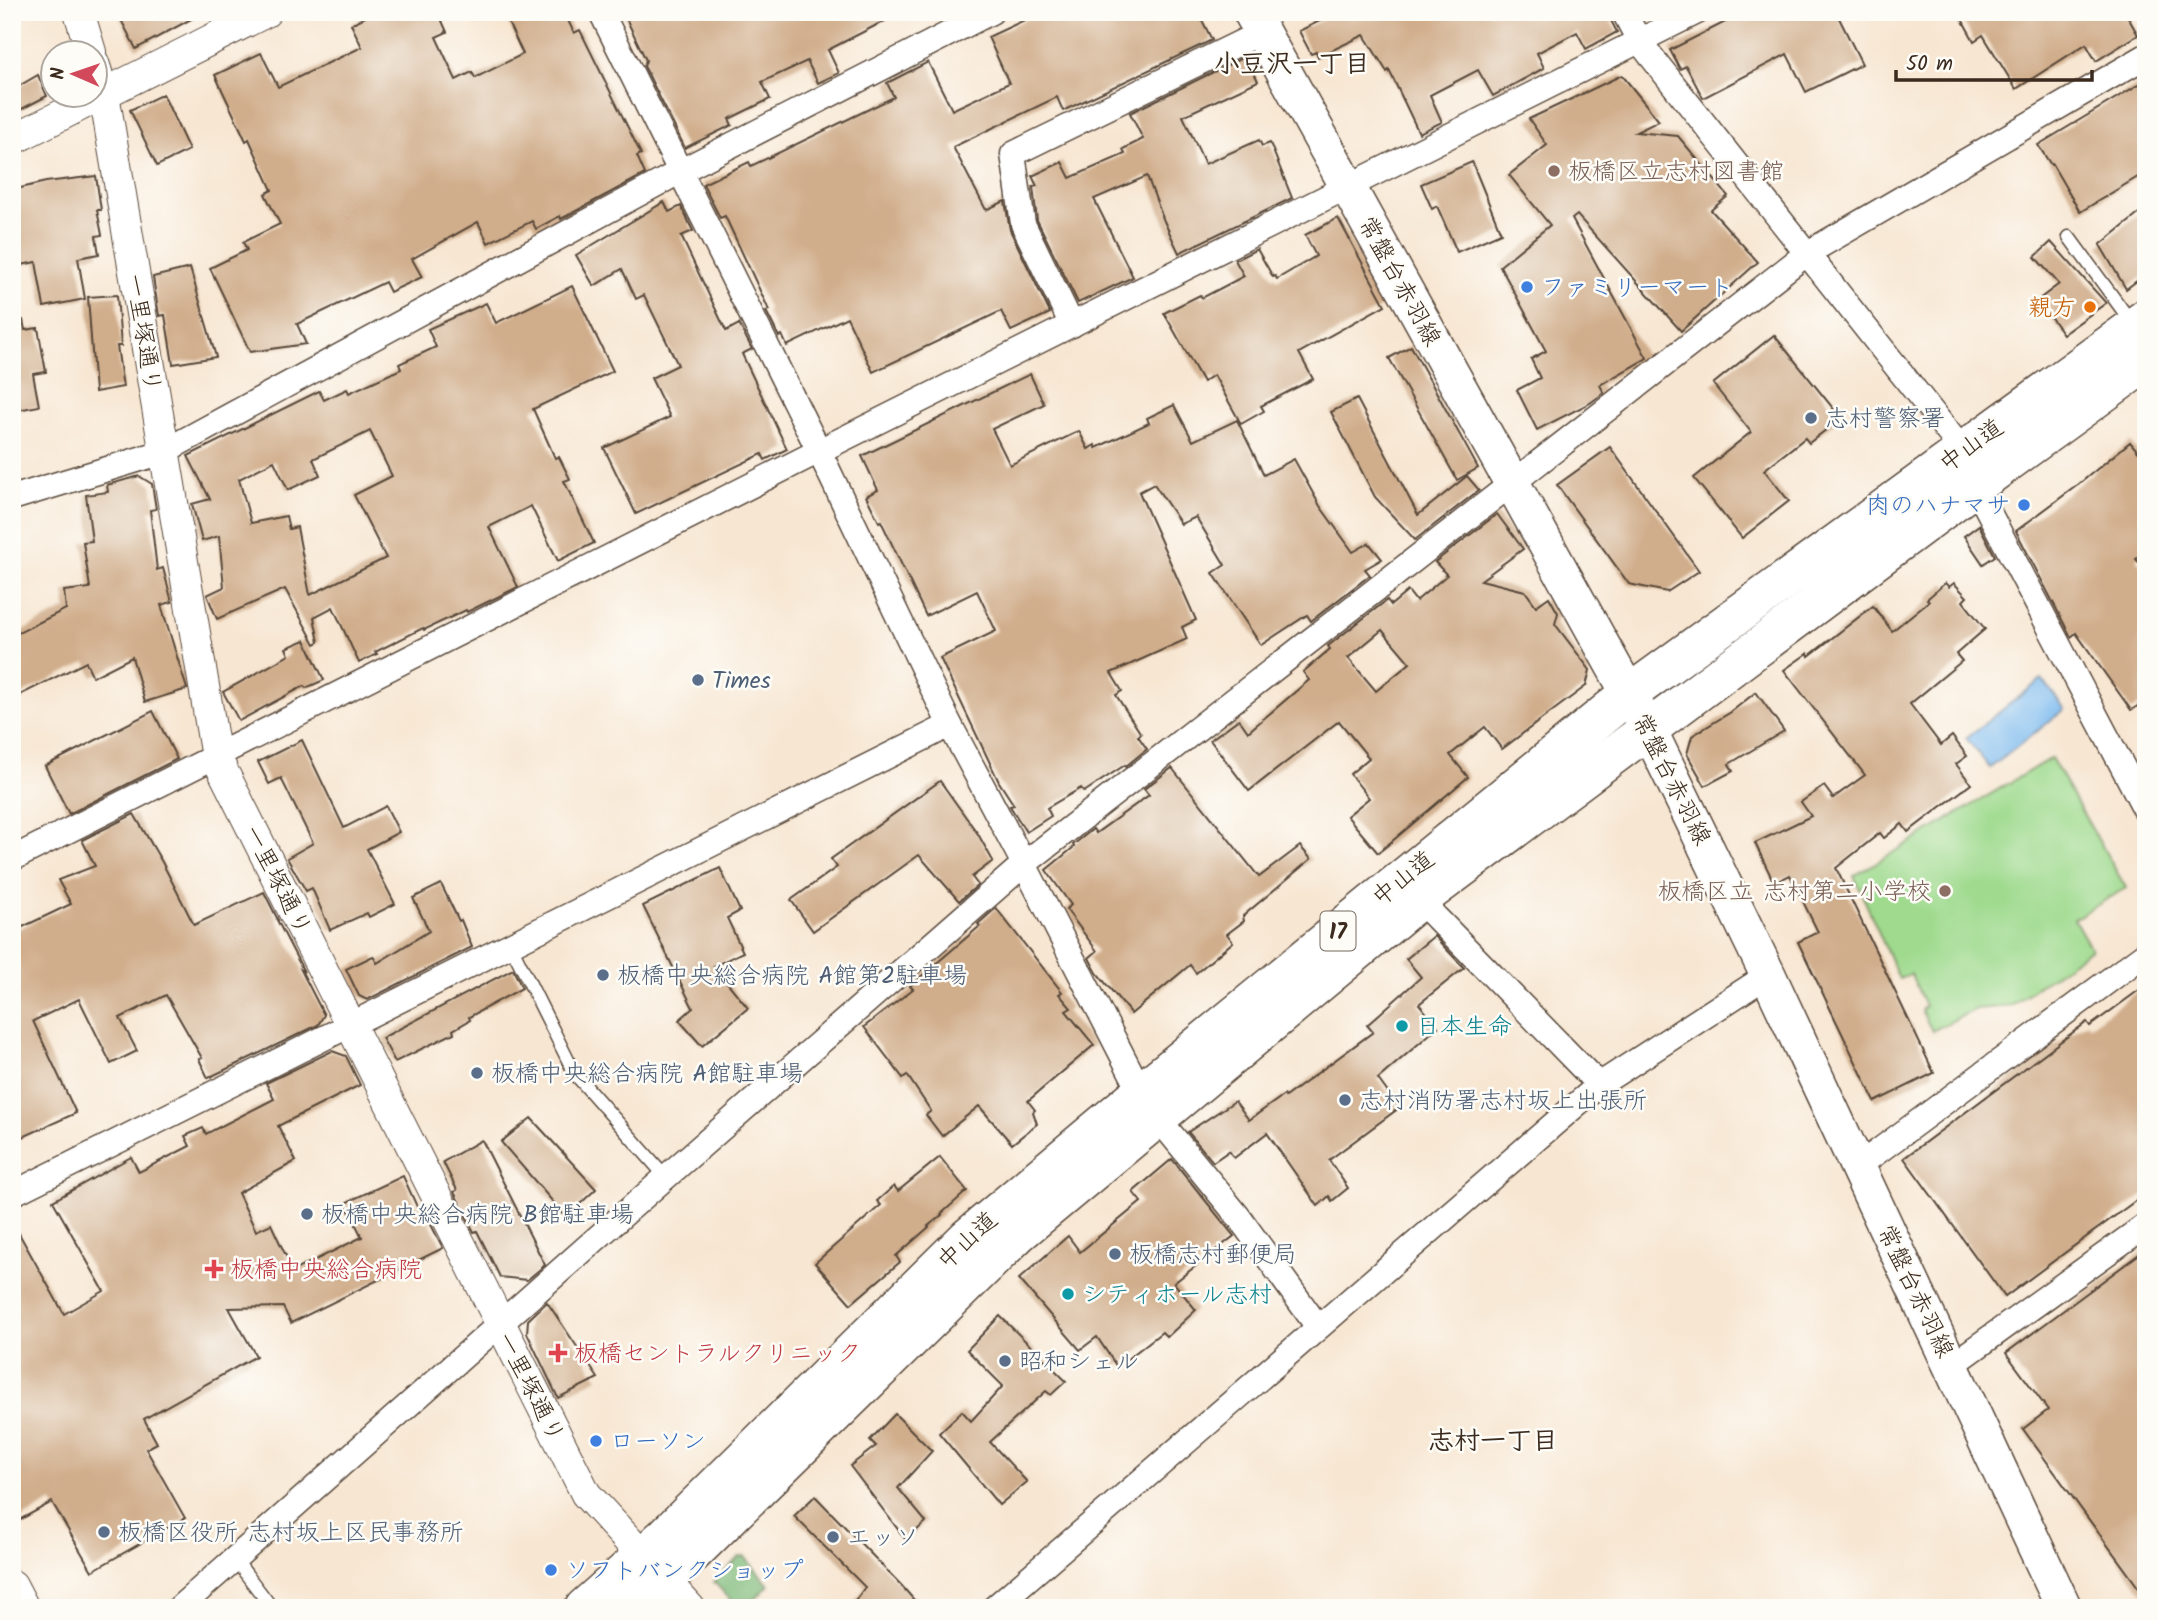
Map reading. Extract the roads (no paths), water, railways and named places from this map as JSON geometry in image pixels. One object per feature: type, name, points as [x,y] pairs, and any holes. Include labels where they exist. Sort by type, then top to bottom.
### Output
[{"type":"highway","name":"中山道","points":[[1149,1104],[1629,694],[2140,322]]},
{"type":"highway","name":"中山道","points":[[632,1608],[653,1569],[967,1238],[1975,486],[2146,362]]},
{"type":"highway","name":"中山道","points":[[584,1608],[653,1569]]},
{"type":"main road","name":"常盤台赤羽線","points":[[1256,22],[1649,730],[1768,975],[2064,1608]]},
{"type":"street","points":[[79,12],[87,38]]},
{"type":"street","points":[[108,92],[266,12]]},
{"type":"street","points":[[601,12],[820,451],[950,725],[1149,1104],[1238,1216],[1318,1327]]},
{"type":"street","points":[[12,498],[163,452],[681,172],[991,12]]},
{"type":"street","points":[[1624,12],[1639,41],[1964,451]]},
{"type":"street","points":[[12,859],[1697,12]]},
{"type":"street","points":[[1072,325],[1023,224],[1013,154],[1256,22]]},
{"type":"street","points":[[180,1608],[1024,864],[1806,254],[2146,56]]},
{"type":"street","points":[[12,140],[76,108]]},
{"type":"street","name":"一里塚通り","points":[[106,108],[216,757],[586,1494],[690,1608]]},
{"type":"street","points":[[1975,486],[2146,811]]},
{"type":"street","points":[[12,1194],[950,725]]},
{"type":"street","points":[[1419,900],[1599,1084]]},
{"type":"street","points":[[1857,1167],[2146,953]]},
{"type":"street","points":[[994,1608],[1599,1084],[1768,975]]},
{"type":"street","points":[[1952,1366],[2146,1225]]},
{"type":"street","points":[[12,1585],[24,1608]]},
{"type":"lane","points":[[2069,237],[2140,322]]},
{"type":"lane","points":[[511,946],[575,1074],[666,1177]]},
{"type":"lane","points":[[234,1559],[272,1608]]},
{"type":"water","points":[[2042,679],[2065,709],[1990,768],[1966,738]]},
{"type":"place","name":"板橋区立志村図書館","points":[[1554,171]]},
{"type":"place","name":"ファミリーマート","points":[[1527,287]]},
{"type":"place","name":"親方","points":[[2090,307]]},
{"type":"place","name":"志村警察署","points":[[1811,418]]},
{"type":"place","name":"肉のハナマサ","points":[[2024,505]]},
{"type":"place","name":"Times","points":[[698,680]]},
{"type":"place","name":"板橋区立 志村第二小学校","points":[[1945,891]]},
{"type":"place","name":"板橋中央総合病院 A館第2駐車場","points":[[603,975]]},
{"type":"place","name":"日本生命","points":[[1402,1026]]},
{"type":"place","name":"板橋中央総合病院 A館駐車場","points":[[477,1073]]},
{"type":"place","name":"志村消防署志村坂上出張所","points":[[1345,1100]]},
{"type":"place","name":"板橋中央総合病院 B館駐車場","points":[[307,1214]]},
{"type":"place","name":"板橋志村郵便局","points":[[1115,1254]]},
{"type":"place","name":"板橋中央総合病院","points":[[214,1269]]},
{"type":"place","name":"シティホール志村","points":[[1068,1294]]},
{"type":"place","name":"板橋セントラルクリニック","points":[[558,1353]]},
{"type":"place","name":"昭和シェル","points":[[1005,1361]]},
{"type":"place","name":"ローソン","points":[[596,1441]]},
{"type":"place","name":"板橋区役所 志村坂上区民事務所","points":[[104,1532]]},
{"type":"place","name":"エッソ","points":[[833,1537]]},
{"type":"place","name":"ソフトバンクショップ","points":[[551,1570]]},
{"type":"district","name":"小豆沢一丁目","points":[[1292,63]]},
{"type":"district","name":"志村一丁目","points":[[1493,1440]]}]
